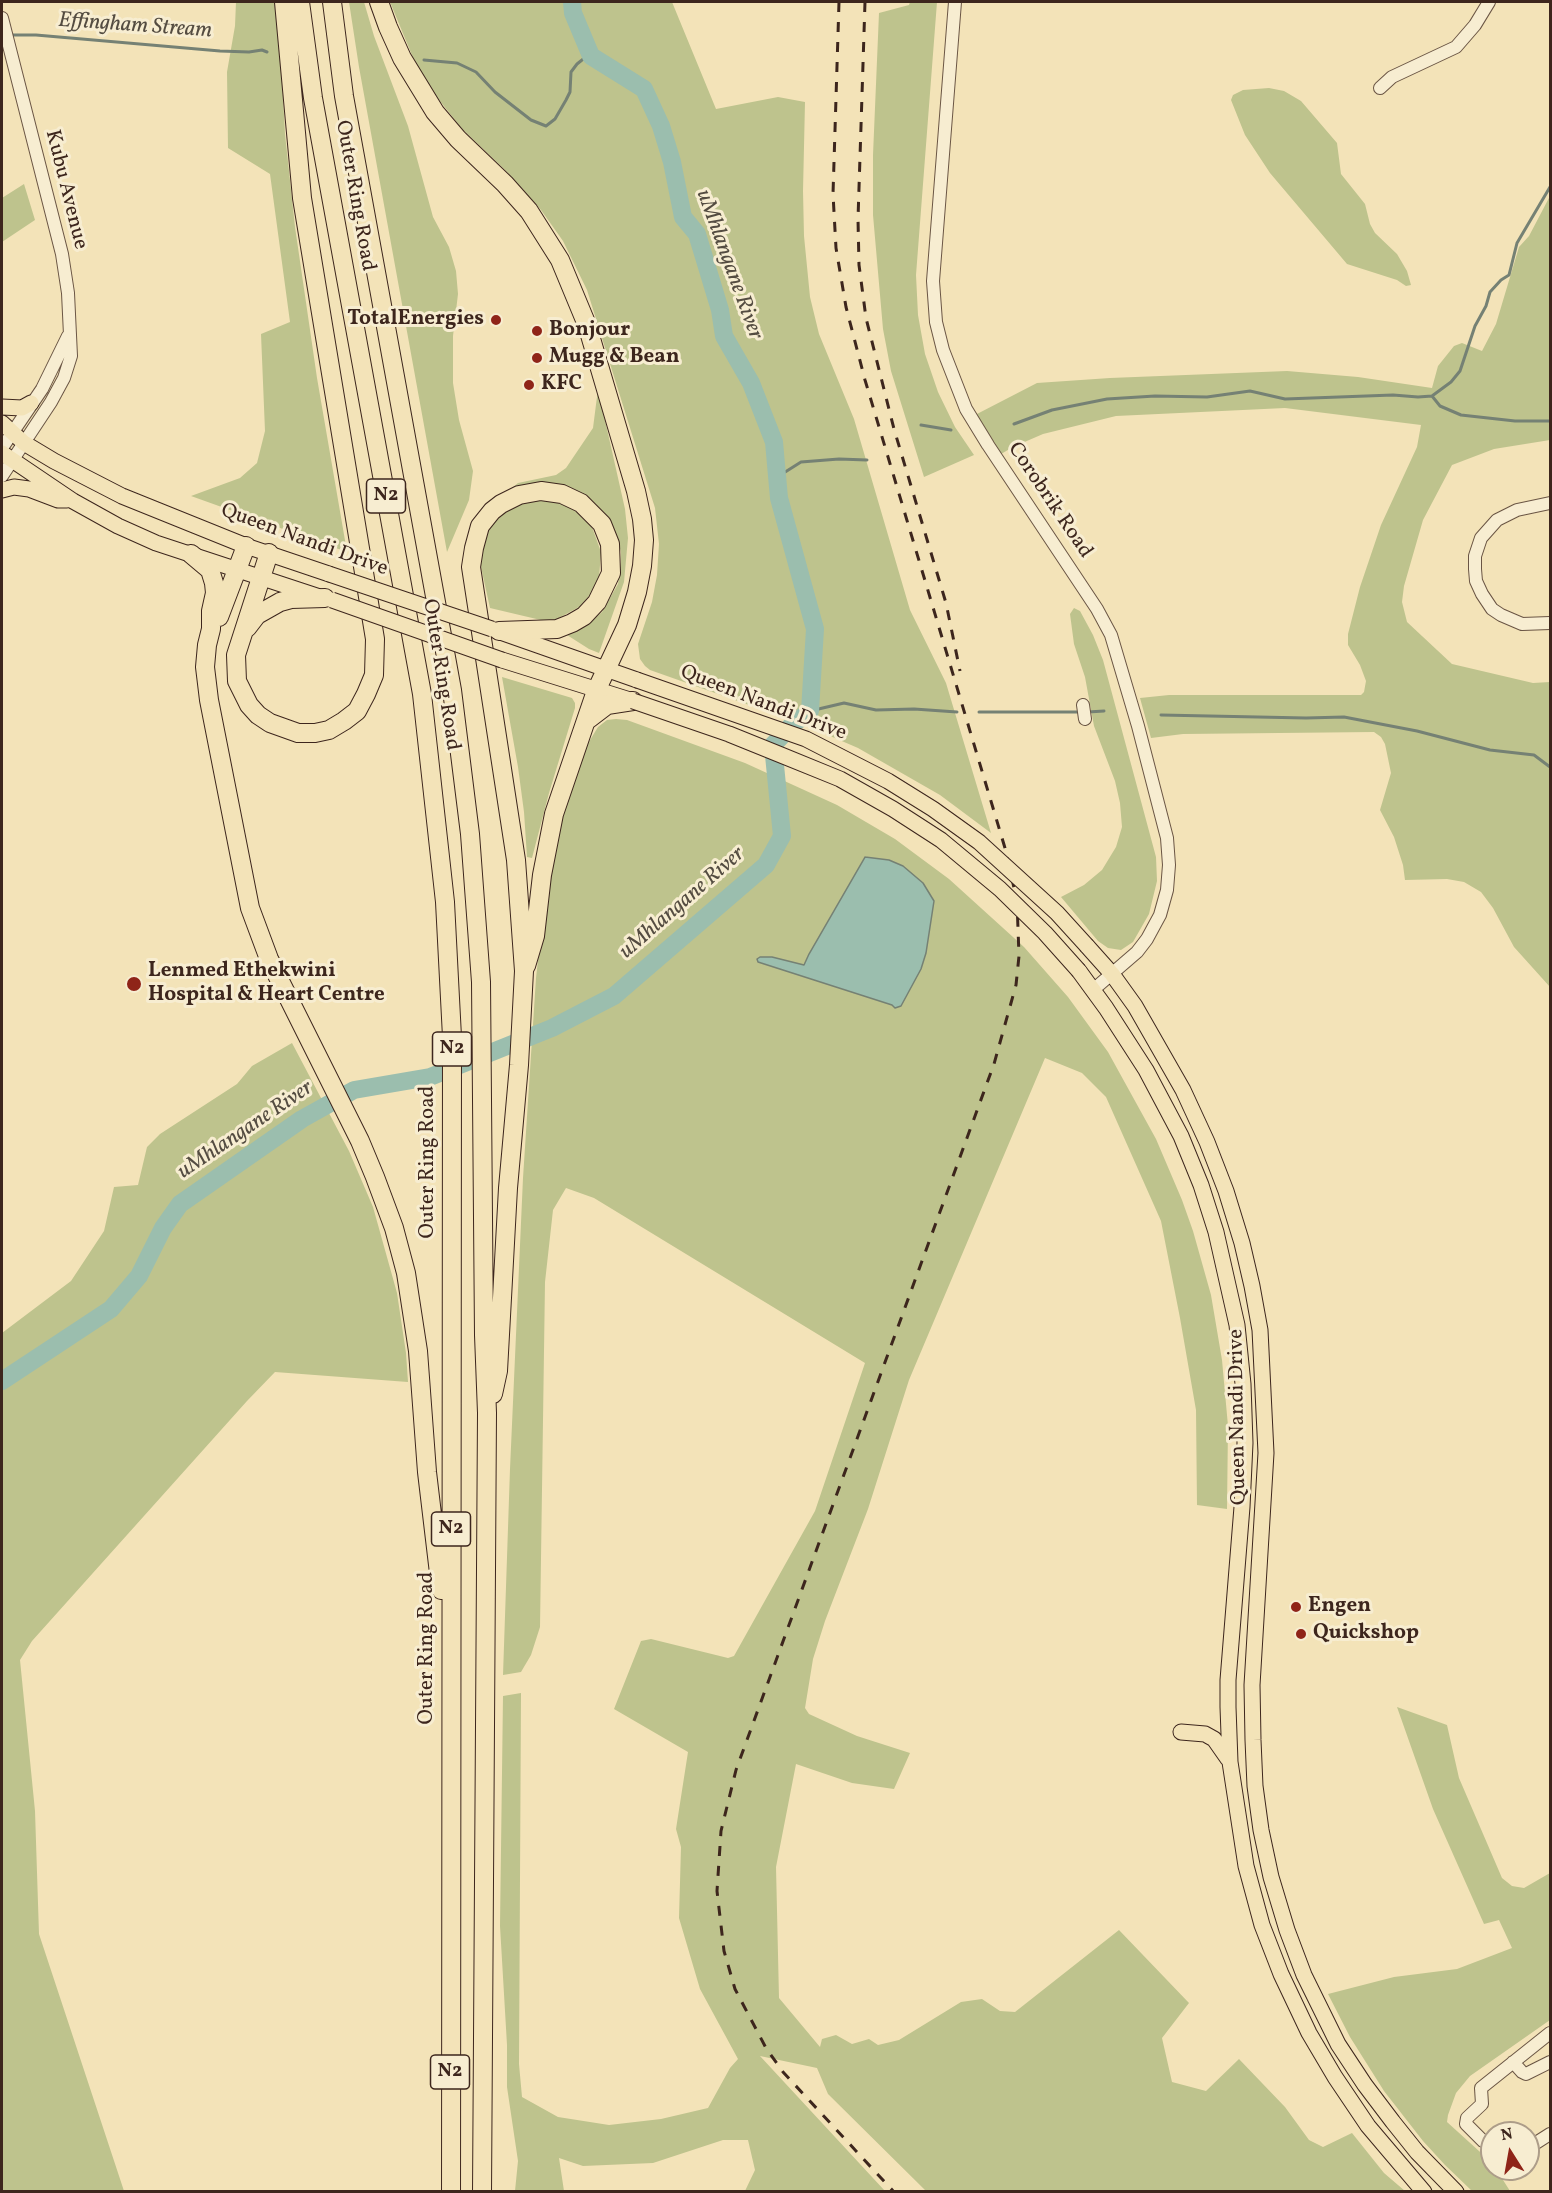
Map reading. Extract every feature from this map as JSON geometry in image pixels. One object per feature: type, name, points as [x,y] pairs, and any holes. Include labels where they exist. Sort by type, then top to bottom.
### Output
[{"type":"highway","points":[[268,553],[236,655],[237,681],[242,694],[258,715],[284,729],[298,733],[329,730],[344,722],[357,711],[374,675],[375,639],[302,198],[284,2]]},
{"type":"highway","name":"Outer Ring Road","points":[[300,2],[313,98],[422,694],[439,832],[451,992],[451,2192]]},
{"type":"highway","name":"Outer Ring Road","points":[[332,2],[344,96],[452,690],[471,846],[481,982],[487,1413],[482,2192]]},
{"type":"highway","points":[[379,2],[402,58],[435,112],[458,139],[505,184],[529,211],[560,260],[587,325],[638,497],[644,540],[637,592],[627,625],[596,691],[584,723],[554,814],[542,875],[535,936],[524,978]]},
{"type":"highway","points":[[487,1413],[498,1371],[508,1188],[524,978],[516,860],[471,567],[480,526],[492,511],[509,499],[541,491],[562,494],[581,503],[602,524],[610,544],[611,573],[597,602],[584,616],[557,628],[495,630]]},
{"type":"highway","points":[[211,629],[220,616],[246,546]]},
{"type":"highway","points":[[191,554],[203,563],[212,575],[215,593],[205,667],[209,700],[250,908],[269,959],[360,1141],[394,1228],[412,1306],[418,1351],[427,1472],[450,1666]]},
{"type":"highway","points":[[241,638],[257,615],[269,607],[291,599],[328,599]]},
{"type":"highway","points":[[584,723],[607,705],[633,701]]},
{"type":"main road","points":[[2,407],[22,408],[31,403]]},
{"type":"main road","name":"Queen Nandi Drive","points":[[7,427],[24,443],[54,461],[122,496],[246,546],[806,739],[888,781],[979,842],[1049,906],[1112,974],[1135,1006],[1184,1090],[1207,1142],[1226,1191],[1242,1243],[1260,1330],[1266,1453],[1252,1685],[1253,1740],[1257,1797],[1271,1877],[1304,1975],[1338,2044],[1365,2085],[1405,2137],[1456,2192]]},
{"type":"main road","name":"Queen Nandi Drive","points":[[7,457],[73,501],[118,526],[156,543],[729,734],[840,779],[941,840],[993,883],[1045,933],[1079,971],[1154,1084],[1185,1146],[1201,1185],[1216,1233],[1237,1325],[1243,1384],[1245,1443],[1228,1684],[1230,1762],[1246,1866],[1262,1925],[1281,1974],[1309,2033],[1335,2077],[1368,2126],[1424,2192]]},
{"type":"main road","points":[[2,490],[22,488],[58,500],[73,501]]},
{"type":"main road","points":[[1181,1732],[1205,1734],[1214,1739],[1230,1762]]},
{"type":"street","name":"Corobrik Road","points":[[954,2],[933,281],[936,322],[943,350],[966,409],[1097,609],[1111,635],[1138,726],[1167,838],[1167,891],[1160,915],[1137,952],[1093,990]]},
{"type":"street","points":[[1380,88],[1392,77],[1456,47],[1475,25],[1489,2]]},
{"type":"street","name":"Kubu Avenue","points":[[2,19],[62,254],[68,293],[71,356],[64,378],[24,443],[7,457],[2,476]]},
{"type":"street","name":"Kubu Avenue","points":[[2,448],[7,427],[42,389],[69,335]]},
{"type":"street","points":[[1551,503],[1516,510],[1497,520],[1481,538],[1475,556],[1476,581],[1492,609],[1522,624],[1551,623]]},
{"type":"street","points":[[1083,705],[1085,719]]},
{"type":"street","points":[[1480,2136],[1467,2126],[1466,2121],[1482,2104],[1482,2086],[1551,2033]]},
{"type":"street","points":[[1513,2062],[1526,2074],[1551,2062]]},
{"type":"green space","points":[[236,2],[278,2],[285,134],[295,227],[317,378],[347,552],[191,496],[240,478],[257,463],[265,431],[261,334],[290,322],[270,174],[228,148],[227,72],[235,26]]},
{"type":"green space","points":[[349,2],[364,2],[374,36],[408,126],[433,217],[449,247],[456,271],[458,294],[453,336],[453,383],[459,420],[473,471],[469,500],[447,552],[359,67]]},
{"type":"green space","points":[[390,2],[672,2],[716,109],[778,97],[805,102],[804,236],[810,297],[819,334],[854,419],[910,610],[946,683],[991,833],[940,795],[858,748],[800,723],[650,670],[645,666],[640,659],[638,644],[652,602],[657,575],[659,544],[655,508],[587,290],[563,241],[541,210],[504,169],[462,129],[436,96],[414,60]]},
{"type":"green space","points":[[910,2],[937,2],[916,275],[918,315],[925,354],[938,392],[955,427],[974,455],[924,477],[891,371],[883,329],[873,215],[879,13],[909,5]]},
{"type":"green space","points":[[1269,88],[1284,91],[1301,101],[1337,143],[1341,174],[1365,204],[1375,233],[1397,254],[1407,271],[1411,285],[1406,286],[1397,280],[1347,264],[1270,173],[1245,135],[1231,100],[1233,95],[1243,90]]},
{"type":"green space","points":[[24,184],[35,220],[2,242],[2,198]]},
{"type":"green space","points":[[1550,196],[1550,440],[1494,449],[1452,465],[1423,520],[1404,586],[1402,602],[1407,622],[1452,664],[1533,683],[1550,682],[1550,987],[1514,947],[1493,908],[1481,892],[1464,882],[1447,879],[1405,880],[1394,837],[1380,810],[1391,773],[1385,744],[1374,732],[1183,734],[1151,738],[1140,698],[1169,695],[1361,695],[1364,692],[1366,681],[1348,645],[1348,634],[1360,587],[1381,525],[1417,447],[1421,425],[1285,408],[1116,416],[1043,434],[1001,454],[975,415],[1037,383],[1110,378],[1287,371],[1358,377],[1432,388],[1438,366],[1454,346],[1462,343],[1482,351],[1496,324],[1519,247],[1529,236]]},
{"type":"green space","points":[[598,389],[625,509],[628,538],[624,582],[599,653],[567,635],[586,626],[602,612],[618,584],[621,552],[611,522],[589,498],[570,488],[506,493],[518,483],[556,475],[566,468],[593,428]]},
{"type":"green space","points":[[538,500],[564,504],[579,513],[592,527],[601,552],[599,578],[591,594],[579,607],[555,620],[545,621],[490,608],[480,558],[487,533],[504,512],[520,504]]},
{"type":"green space","points":[[1074,608],[1080,611],[1103,660],[1156,857],[1157,881],[1149,914],[1133,942],[1121,950],[1108,948],[1098,941],[1061,897],[1084,885],[1102,870],[1116,847],[1122,827],[1115,781],[1094,726],[1085,677],[1074,644],[1070,614]]},
{"type":"green space","points":[[502,677],[572,698],[575,703],[532,858],[527,857],[518,767]]},
{"type":"green space","points":[[607,720],[627,720],[745,763],[837,805],[895,839],[949,879],[1024,947],[1068,997],[1108,1052],[1156,1139],[1193,1231],[1211,1295],[1222,1360],[1228,1426],[1227,1509],[1197,1505],[1196,1410],[1161,1221],[1106,1097],[1082,1073],[1045,1058],[909,1380],[868,1509],[825,1621],[813,1659],[805,1708],[809,1714],[857,1736],[910,1753],[894,1789],[852,1783],[796,1764],[776,1867],[779,1998],[820,2047],[822,2039],[836,2035],[852,2044],[869,2039],[878,2045],[899,2040],[961,2002],[982,1999],[1000,2011],[1015,2012],[1119,1930],[1189,2003],[1162,2038],[1172,2082],[1206,2091],[1239,2059],[1285,2107],[1309,2140],[1323,2147],[1352,2133],[1384,2173],[1405,2191],[926,2191],[828,2094],[817,2068],[760,2056],[885,2191],[745,2191],[755,2170],[748,2140],[723,2140],[653,2163],[583,2166],[559,2158],[564,2191],[515,2191],[518,2161],[507,2087],[507,2045],[500,1926],[503,1696],[521,1693],[519,2064],[522,2097],[558,2117],[609,2125],[661,2119],[708,2108],[730,2068],[738,2059],[700,1989],[679,1918],[681,1847],[676,1829],[688,1752],[614,1709],[641,1641],[651,1639],[728,1658],[734,1656],[815,1511],[865,1363],[594,1198],[566,1188],[553,1210],[545,1282],[540,1627],[531,1655],[521,1672],[503,1675],[523,1178],[536,978],[544,905],[559,826],[587,745],[598,727]],"holes":[[[865,857],[889,860],[934,901],[926,953],[895,1008],[892,1005],[758,962],[757,959],[772,957],[804,965]]]},
{"type":"green space","points":[[292,1043],[349,1151],[373,1207],[397,1293],[408,1382],[275,1372],[32,1641],[20,1660],[35,1811],[39,1934],[124,2191],[2,2191],[2,1333],[71,1281],[104,1231],[114,1187],[138,1185],[147,1147],[160,1134],[237,1084],[252,1066]]},
{"type":"green space","points":[[1397,1707],[1447,1725],[1459,1778],[1502,1878],[1512,1886],[1524,1888],[1550,1873],[1550,2020],[1470,2076],[1456,2093],[1447,2122],[1480,2152],[1480,2181],[1504,2181],[1510,2191],[1472,2191],[1445,2165],[1384,2091],[1350,2037],[1328,1994],[1394,1977],[1457,1969],[1512,1948],[1499,1920],[1484,1924],[1433,1809]]},
{"type":"shaded area","points":[[865,857],[889,860],[903,866],[923,883],[934,901],[926,953],[921,969],[901,1006],[895,1008],[892,1005],[758,962],[757,959],[772,957],[804,965]]},
{"type":"waterway","name":"uMhlangane River","points":[[2,1381],[111,1309],[139,1276],[163,1228],[180,1204],[302,1119],[354,1090],[430,1077],[552,1028],[614,996],[766,865],[782,836],[773,745],[792,725],[810,711],[815,629],[779,498],[774,442],[751,383],[724,336],[720,310],[697,234],[683,217],[672,162],[661,126],[644,89],[591,56],[573,13],[572,2]]},
{"type":"waterway","name":"Effingham Stream","points":[[9,35],[36,35],[220,51],[262,50],[267,52]]},
{"type":"waterway","name":"Effingham Stream","points":[[424,60],[457,63],[476,72],[495,92],[531,120],[546,126],[555,119],[570,92],[571,72],[577,64],[587,56],[602,64]]},
{"type":"waterway","points":[[1014,424],[1052,410],[1107,399],[1155,396],[1207,397],[1250,391],[1285,399],[1432,396],[1451,382],[1460,371],[1475,326],[1486,306],[1490,292],[1509,275],[1517,243],[1550,187]]},
{"type":"waterway","points":[[1432,396],[1440,406],[1461,415],[1515,421],[1550,421]]},
{"type":"waterway","points":[[921,425],[951,430]]},
{"type":"waterway","points":[[779,493],[782,474],[801,462],[839,459],[867,460]]},
{"type":"waterway","points":[[810,711],[844,703],[876,710],[914,709],[957,712]]},
{"type":"waterway","points":[[1088,712],[1104,711]]},
{"type":"waterway","points":[[979,712],[1082,712]]},
{"type":"waterway","points":[[1161,715],[1344,717],[1417,731],[1490,750],[1534,755],[1550,767]]},
{"type":"railway","points":[[839,2],[833,194],[836,248],[846,307],[865,380],[1005,848],[1017,901],[1019,956],[1016,985],[994,1064],[736,1770],[721,1831],[717,1891],[724,1951],[735,1989],[766,2048],[783,2072],[894,2192]]},
{"type":"railway","points":[[865,2],[858,219],[859,265],[866,318],[894,429],[946,603],[960,671]]},
{"type":"place","name":"TotalEnergies","points":[[496,320]]},
{"type":"place","name":"Bonjour","points":[[537,331]]},
{"type":"place","name":"Mugg & Bean","points":[[537,358]]},
{"type":"place","name":"KFC","points":[[529,385]]},
{"type":"place","name":"Lenmed Ethekwini Hospital & Heart Centre","points":[[134,984]]},
{"type":"place","name":"Engen","points":[[1296,1607]]},
{"type":"place","name":"Quickshop","points":[[1301,1634]]}]
